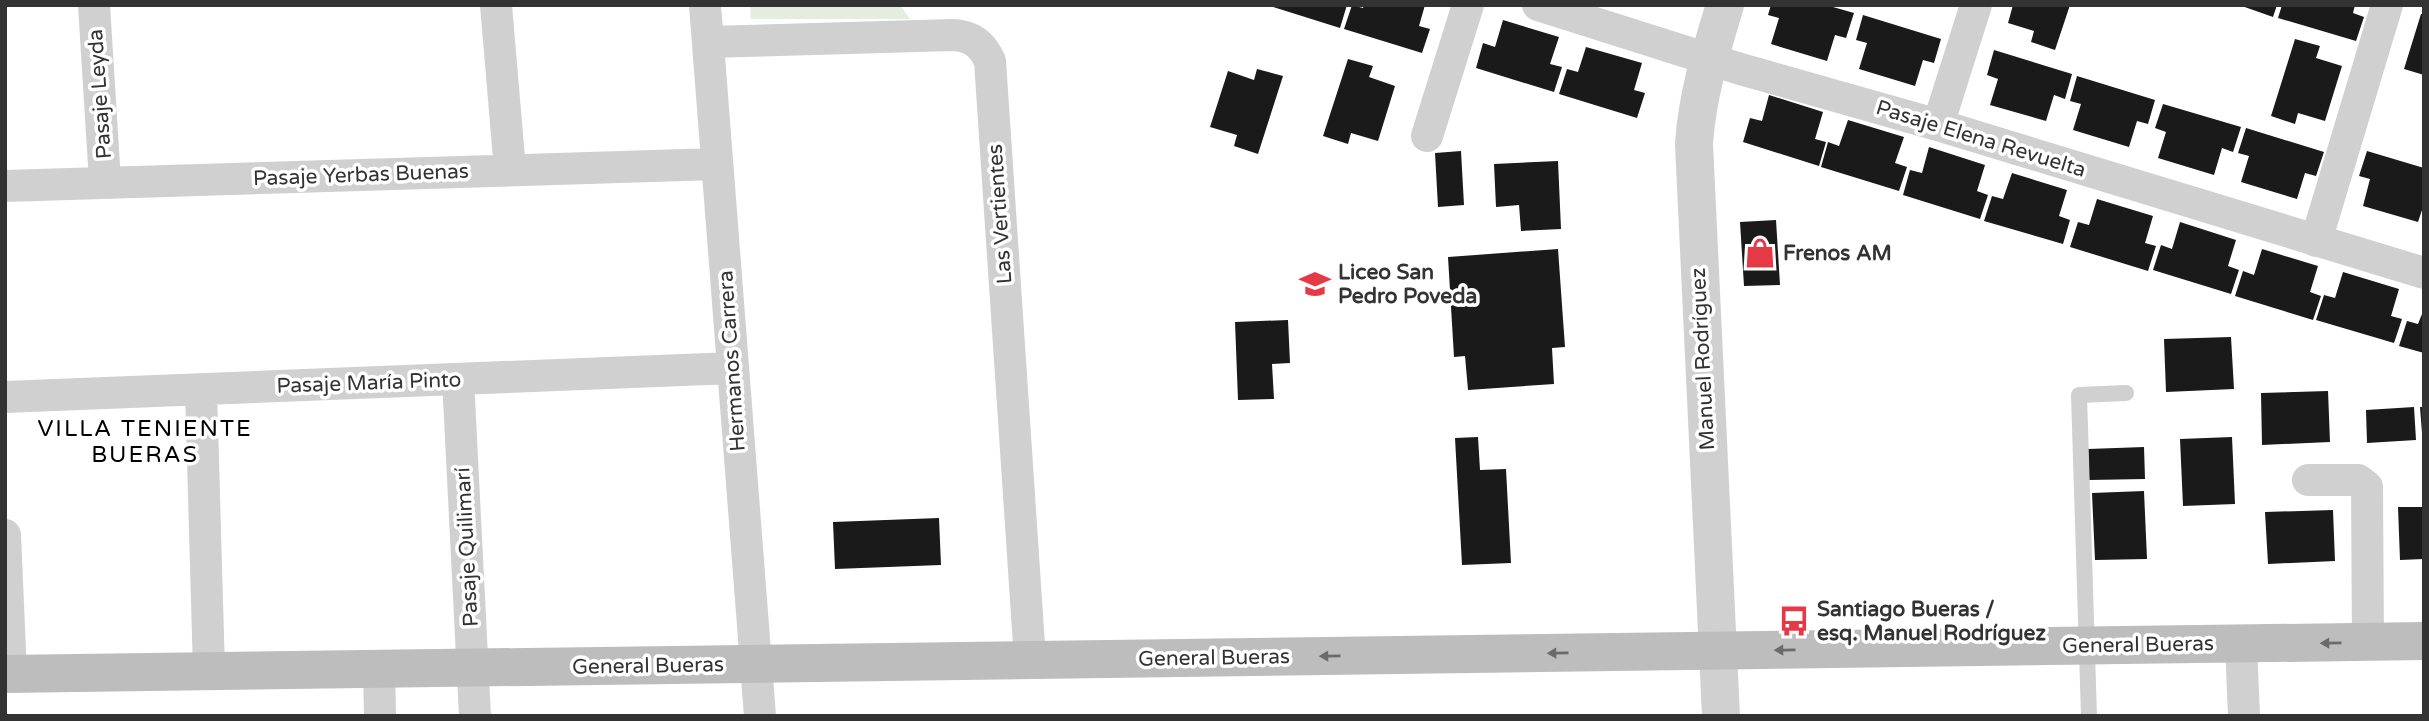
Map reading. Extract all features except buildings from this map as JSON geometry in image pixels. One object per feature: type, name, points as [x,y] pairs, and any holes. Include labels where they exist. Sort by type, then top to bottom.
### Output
[{"type":"main road","name":"General Bueras","points":[[8,674],[2424,641]]},
{"type":"street","name":"Pasaje Leyda","points":[[94,5],[106,182]]},
{"type":"street","points":[[496,5],[510,170]]},
{"type":"street","name":"Hermanos Carrera","points":[[705,5],[760,716]]},
{"type":"street","points":[[1427,136],[1468,5]]},
{"type":"street","name":"Pasaje Elena Revuelta","points":[[1538,5],[1709,59],[1938,125],[2424,273]]},
{"type":"street","name":"Manuel Rodríguez","points":[[1721,716],[1694,144],[1699,97],[1725,5]]},
{"type":"street","points":[[1938,125],[1976,5]]},
{"type":"street","points":[[2316,241],[2387,5]]},
{"type":"street","name":"Las Vertientes","points":[[708,42],[953,34],[965,35],[985,51],[990,61],[1030,660]]},
{"type":"street","name":"Pasaje Yerbas Buenas","points":[[5,186],[717,164]]},
{"type":"street","name":"Pasaje María Pinto","points":[[5,397],[733,368]]},
{"type":"street","name":"Pasaje Quilimarí","points":[[458,379],[475,716]]},
{"type":"street","points":[[201,390],[209,671]]},
{"type":"street","points":[[2308,480],[2358,480],[2367,487],[2368,642]]},
{"type":"street","points":[[5,535],[8,674]]},
{"type":"street","points":[[2241,644],[2244,716]]},
{"type":"street","points":[[379,669],[380,716]]},
{"type":"lane","points":[[2089,716],[2079,395],[2126,393]]},
{"type":"shaded area","points":[[750,5],[900,5],[910,19],[751,19]]},
{"type":"place","name":"Frenos AM","points":[[1760,253]]},
{"type":"place","name":"Liceo San Pedro Poveda","points":[[1315,284]]},
{"type":"place","name":"Santiago Bueras / esq. Manuel Rodríguez","points":[[1794,621]]},
{"type":"district","name":"VILLA TENIENTE BUERAS","points":[[145,442]]}]
